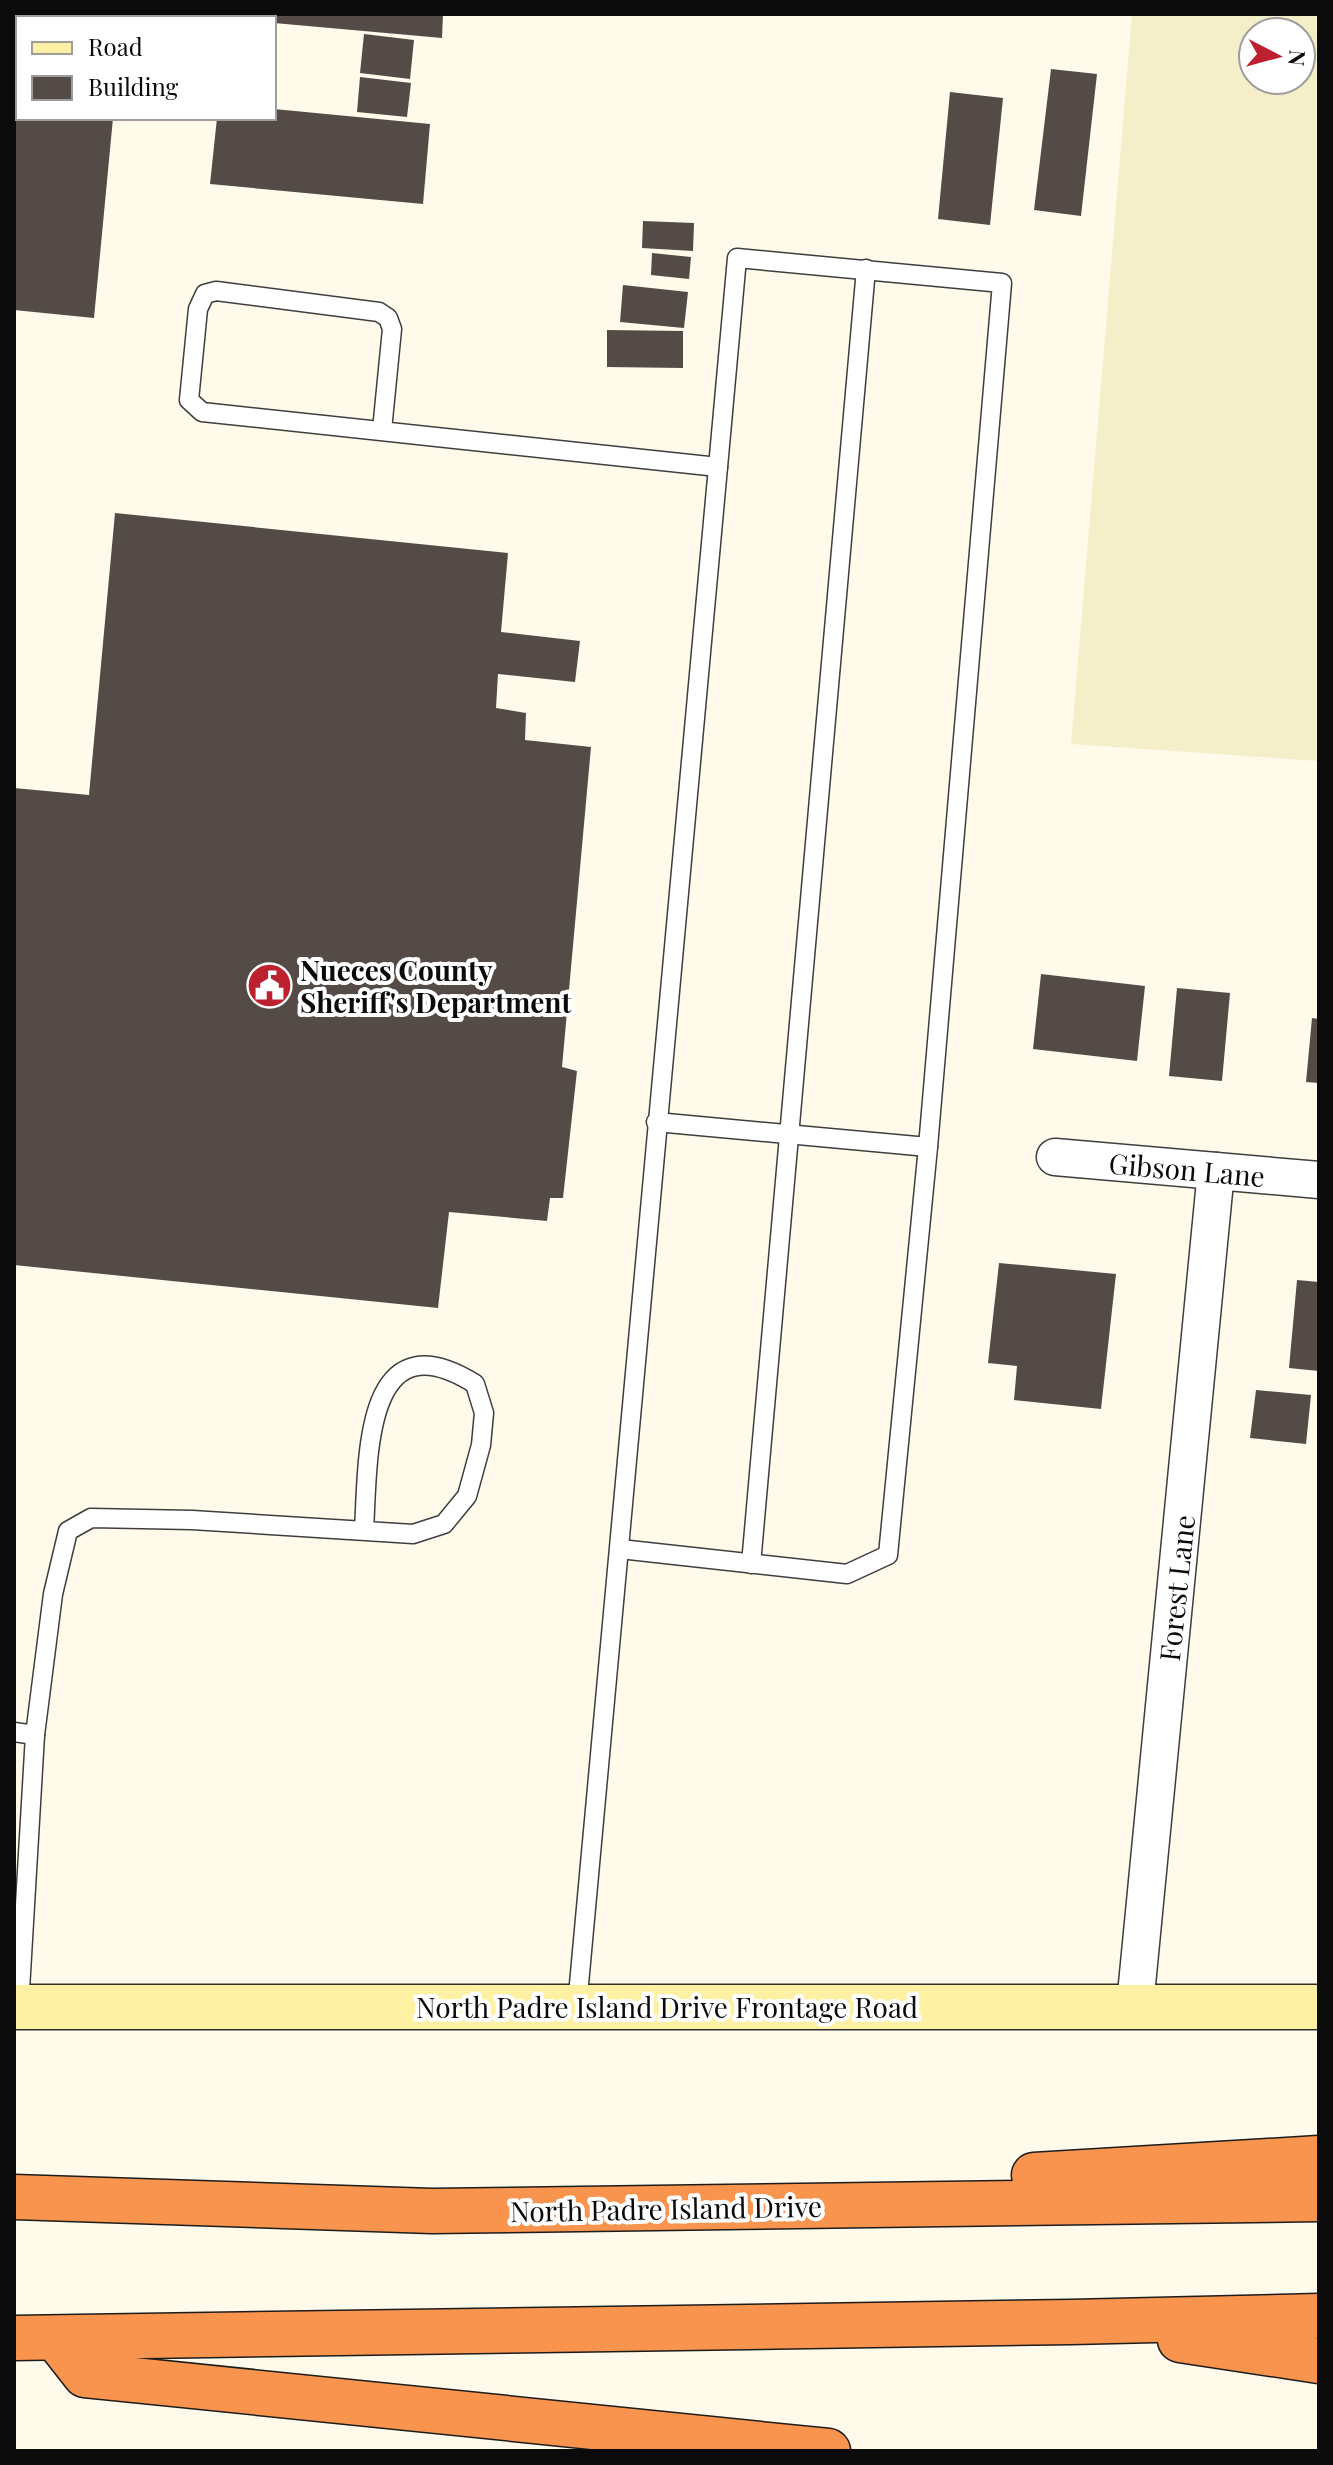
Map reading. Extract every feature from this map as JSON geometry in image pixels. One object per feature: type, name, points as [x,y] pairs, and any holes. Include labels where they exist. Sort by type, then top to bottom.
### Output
[{"type":"highway","points":[[432,2211],[1319,2158]]},
{"type":"highway","name":"North Padre Island Drive","points":[[14,2197],[432,2211],[1319,2199]]},
{"type":"highway","points":[[35,2338],[1319,2316]]},
{"type":"highway","points":[[1071,2322],[1319,2361]]},
{"type":"highway","points":[[35,2338],[85,2375],[828,2451]]},
{"type":"main road","name":"North Padre Island Drive Frontage Road","points":[[17,2007],[1319,2007]]},
{"type":"street","name":"Gibson Lane","points":[[1055,1157],[1319,1180]]},
{"type":"street","name":"Forest Lane","points":[[1135,2005],[1216,1171]]},
{"type":"lane","points":[[577,2006],[737,258],[1002,283],[928,1147],[888,1555],[847,1574],[620,1549]]},
{"type":"lane","points":[[751,1564],[866,269]]},
{"type":"lane","points":[[382,430],[392,329],[388,318],[379,312],[216,291],[205,294],[198,309],[189,400],[202,412],[718,467]]},
{"type":"lane","points":[[656,1122],[928,1147]]},
{"type":"lane","points":[[17,2007],[35,1735],[53,1594],[68,1531],[91,1518],[192,1520],[364,1531],[413,1534],[444,1524],[467,1496],[481,1445],[484,1413],[475,1384],[454,1371],[428,1365],[402,1369],[384,1389],[369,1446],[364,1531]]},
{"type":"lane","points":[[14,1732],[35,1735]]},
{"type":"shaded area","points":[[1132,14],[1319,14],[1319,761],[1071,744]]},
{"type":"building","points":[[443,14],[442,38],[276,23],[276,16],[232,16]]},
{"type":"building","points":[[364,34],[414,40],[410,79],[360,73]]},
{"type":"building","points":[[14,50],[16,120],[113,120],[94,318],[14,310]]},
{"type":"building","points":[[1051,69],[1097,74],[1081,216],[1034,210]]},
{"type":"building","points":[[360,77],[411,83],[407,117],[357,112]]},
{"type":"building","points":[[950,92],[1003,98],[990,225],[938,219]]},
{"type":"building","points":[[276,109],[430,124],[423,204],[210,184],[217,120],[276,120]]},
{"type":"building","points":[[643,221],[694,223],[693,251],[642,248]]},
{"type":"building","points":[[652,253],[691,257],[689,279],[651,275]]},
{"type":"building","points":[[623,285],[688,292],[684,328],[620,322]]},
{"type":"building","points":[[607,330],[683,331],[683,368],[607,367]]},
{"type":"building","points":[[115,513],[508,553],[501,632],[580,641],[575,682],[498,674],[496,708],[526,713],[525,740],[591,747],[562,1067],[577,1071],[563,1198],[550,1198],[547,1221],[449,1212],[438,1308],[14,1265],[14,788],[89,795]]},
{"type":"building","points":[[1041,974],[1145,986],[1137,1061],[1033,1049]]},
{"type":"building","points":[[1177,988],[1230,993],[1222,1081],[1169,1076]]},
{"type":"building","points":[[1312,1018],[1319,1019],[1319,1083],[1306,1082]]},
{"type":"building","points":[[999,1263],[1116,1274],[1101,1409],[1014,1400],[1017,1366],[988,1363]]},
{"type":"building","points":[[1297,1280],[1319,1282],[1319,1371],[1289,1368]]},
{"type":"building","points":[[1256,1390],[1311,1395],[1306,1444],[1250,1438]]},
{"type":"place","name":"Nueces County Sheriff's Department","points":[[269,985]]}]
